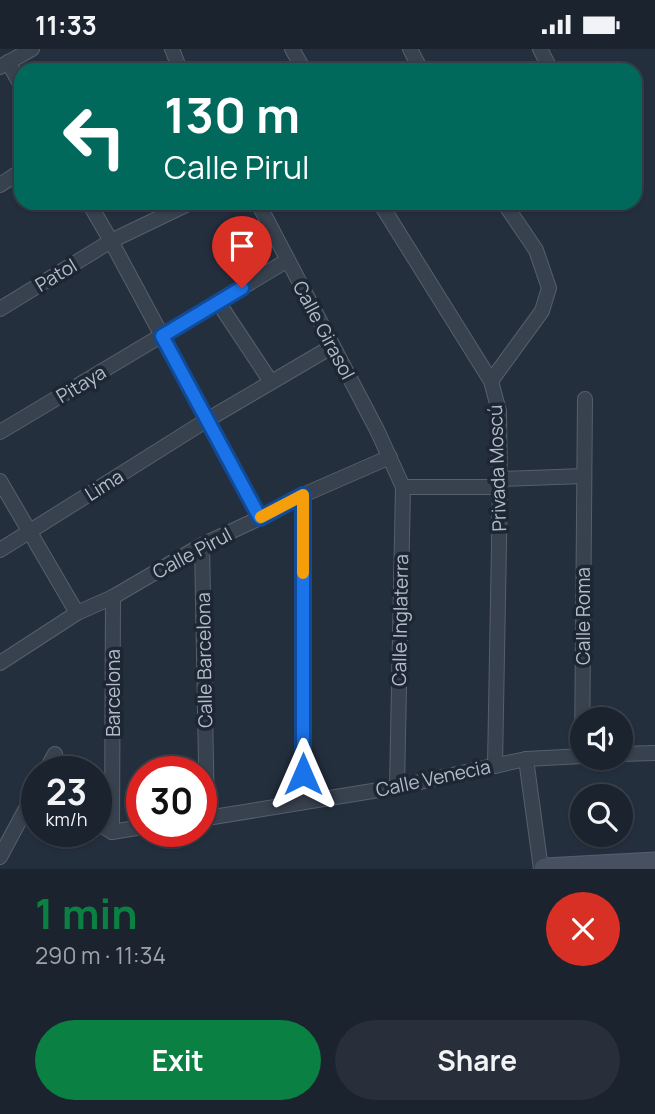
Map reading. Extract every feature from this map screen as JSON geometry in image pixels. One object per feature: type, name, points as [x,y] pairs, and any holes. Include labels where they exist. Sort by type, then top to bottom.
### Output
[{"type":"main road","points":[[543,869],[655,863]]},
{"type":"street","points":[[4,64],[32,49]]},
{"type":"street","points":[[93,210],[260,518]]},
{"type":"street","name":"Patol","points":[[0,309],[111,241],[175,210]]},
{"type":"street","name":"Calle Girasol","points":[[262,210],[390,457]]},
{"type":"street","name":"Privada Moscú","points":[[384,210],[491,381],[499,411],[495,766]]},
{"type":"street","points":[[491,381],[542,311],[549,288],[537,250],[509,210]]},
{"type":"street","name":"Pitaya","points":[[0,432],[288,260]]},
{"type":"street","points":[[218,302],[271,382]]},
{"type":"street","name":"Lima","points":[[0,550],[207,420],[333,346]]},
{"type":"street","name":"Calle Roma","points":[[582,707],[584,399]]},
{"type":"street","name":"Calle Inglaterra","points":[[390,457],[402,487],[397,787]]},
{"type":"street","name":"Calle Pirul","points":[[0,663],[77,613],[113,597],[202,545],[303,495],[390,457]]},
{"type":"street","points":[[402,487],[584,476]]},
{"type":"street","points":[[0,481],[77,613]]},
{"type":"street","points":[[303,495],[303,802]]},
{"type":"street","name":"Calle Barcelona","points":[[202,545],[204,756]]},
{"type":"street","name":"Barcelona","points":[[112,832],[113,597]]},
{"type":"street","points":[[633,754],[655,753]]},
{"type":"street","name":"Calle Venecia","points":[[217,816],[397,787],[526,759],[570,757]]},
{"type":"street","points":[[526,759],[543,869]]},
{"type":"street","points":[[0,857],[21,818]]},
{"type":"street","points":[[112,832],[126,830]]},
{"type":"slow traffic","points":[[261,517],[303,495],[303,573]]},
{"type":"route","points":[[242,288],[162,336],[260,518],[303,495],[303,774]]}]
